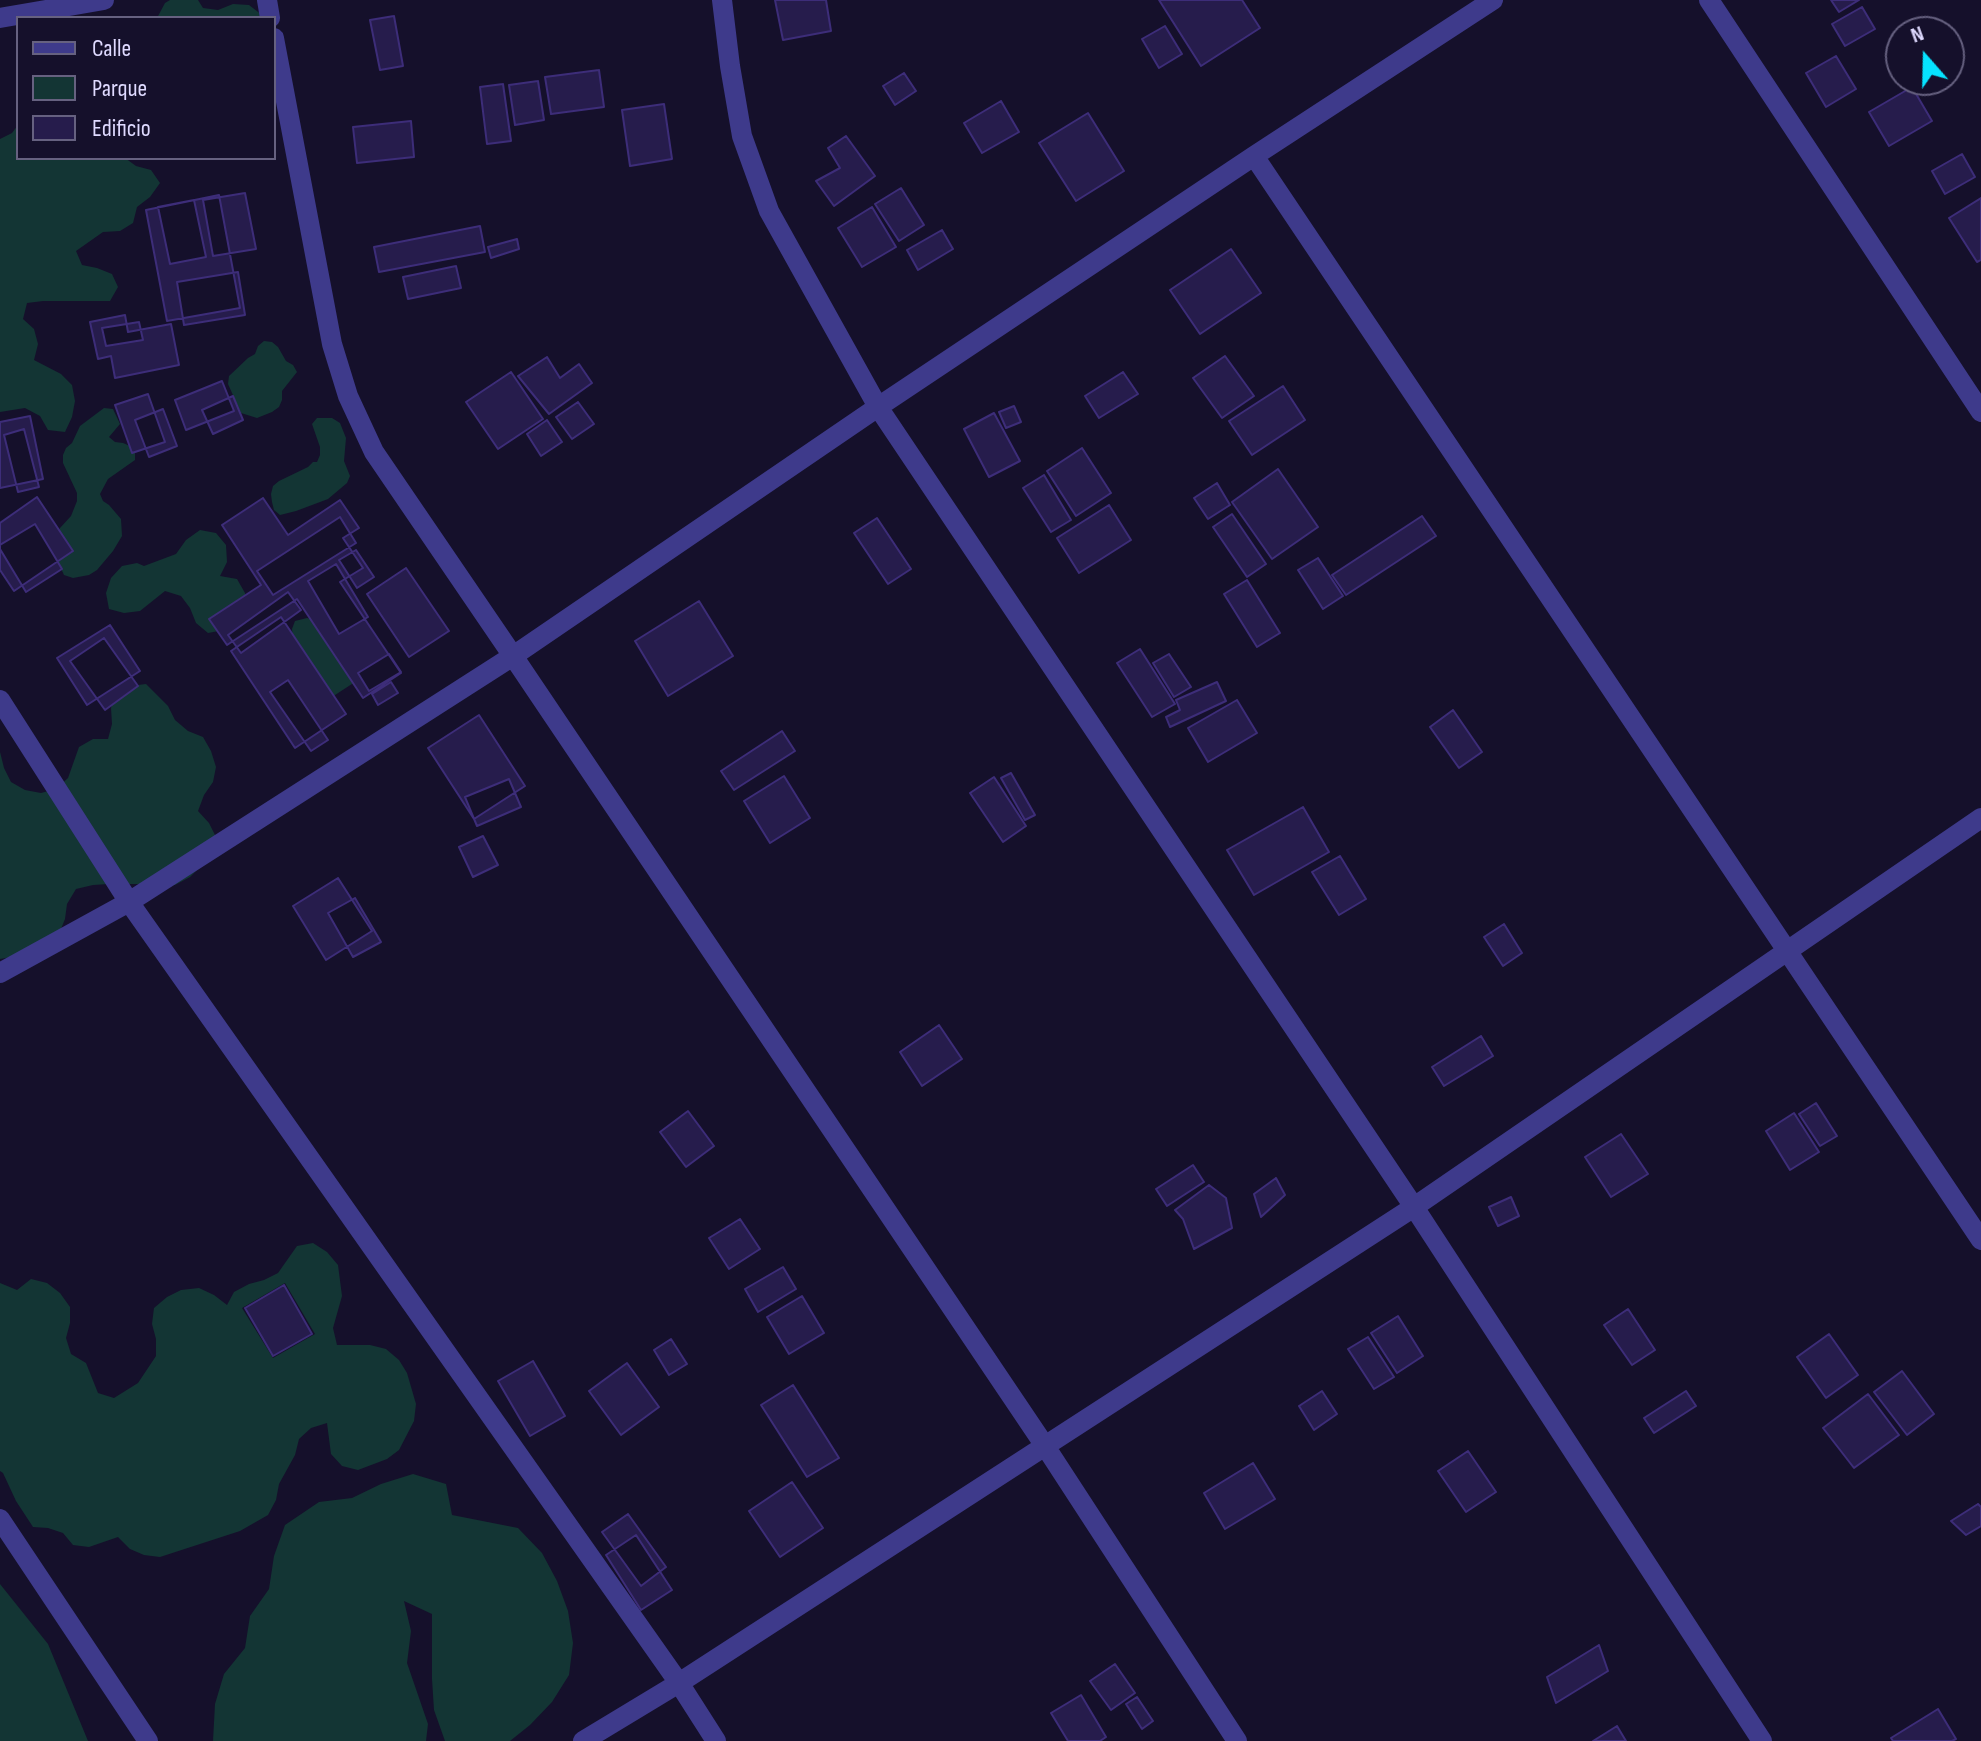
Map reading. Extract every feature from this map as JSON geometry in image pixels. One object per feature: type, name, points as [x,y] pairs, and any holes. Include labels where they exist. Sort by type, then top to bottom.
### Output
[{"type":"street","points":[[0,18],[104,0]]},
{"type":"street","points":[[722,0],[742,136],[769,211],[878,407],[1414,1207],[1762,1741]]},
{"type":"street","points":[[0,973],[129,902],[513,656],[878,407],[1493,0]]},
{"type":"street","points":[[1709,0],[1981,412]]},
{"type":"street","points":[[276,49],[332,344],[348,396],[374,452],[1045,1446],[1237,1741]]},
{"type":"street","points":[[1254,156],[1981,1240]]},
{"type":"street","points":[[0,700],[129,902],[679,1683],[716,1741]]},
{"type":"street","points":[[583,1741],[679,1683],[1414,1207],[1981,818]]},
{"type":"street","points":[[0,1519],[148,1741]]},
{"type":"green space","points":[[170,0],[198,0],[203,8],[218,10],[233,4],[249,5],[262,16],[158,16]]},
{"type":"green space","points":[[16,128],[16,160],[128,160],[151,170],[160,183],[150,197],[137,207],[133,223],[120,231],[103,232],[76,251],[82,265],[112,274],[118,287],[110,301],[27,303],[23,319],[34,329],[38,344],[34,360],[61,374],[72,385],[75,401],[65,432],[48,430],[40,416],[25,408],[0,412],[0,139]]},
{"type":"green space","points":[[264,341],[278,347],[297,372],[282,391],[279,407],[257,418],[241,413],[228,384],[229,376],[255,354]]},
{"type":"green space","points":[[104,408],[113,409],[120,424],[109,437],[130,446],[135,452],[135,460],[108,479],[100,494],[121,519],[122,536],[97,570],[73,578],[64,575],[57,560],[56,536],[71,516],[77,501],[63,455],[80,426]]},
{"type":"green space","points":[[317,418],[332,418],[340,423],[346,438],[344,461],[350,476],[347,483],[328,499],[280,515],[274,510],[272,502],[273,486],[317,462],[320,447],[312,424]]},
{"type":"green space","points":[[200,530],[216,533],[226,545],[227,562],[220,576],[237,579],[245,593],[247,608],[224,630],[208,633],[196,623],[181,596],[165,591],[140,611],[124,613],[109,609],[106,593],[111,578],[122,566],[137,563],[144,566],[176,554],[186,540]]},
{"type":"green space","points":[[315,620],[355,682],[330,701],[294,652],[292,629],[295,621]]},
{"type":"green space","points":[[146,684],[168,706],[175,720],[188,731],[203,737],[216,767],[213,782],[198,811],[216,837],[202,865],[190,877],[175,885],[109,884],[76,889],[67,904],[59,934],[17,956],[0,959],[0,752],[11,782],[25,790],[41,793],[56,789],[68,778],[79,747],[93,739],[108,739],[116,692]]},
{"type":"green space","points":[[313,1243],[327,1252],[338,1265],[342,1296],[333,1328],[337,1345],[370,1345],[386,1349],[399,1360],[407,1373],[416,1404],[414,1421],[399,1450],[387,1459],[358,1470],[342,1466],[331,1454],[327,1423],[311,1428],[299,1439],[268,1515],[240,1531],[160,1557],[130,1549],[118,1537],[89,1547],[73,1545],[63,1533],[33,1527],[0,1471],[0,1283],[17,1290],[31,1279],[47,1283],[60,1293],[70,1307],[66,1338],[71,1354],[86,1363],[98,1393],[114,1398],[138,1383],[156,1356],[152,1324],[154,1308],[167,1297],[181,1290],[199,1288],[227,1305],[234,1292],[278,1273],[297,1246]],"holes":[[[285,1283],[315,1334],[273,1358],[242,1308]]]},
{"type":"green space","points":[[413,1474],[446,1484],[452,1515],[518,1528],[542,1553],[568,1611],[573,1643],[569,1675],[552,1702],[510,1741],[445,1741],[434,1710],[432,1614],[404,1601],[411,1631],[407,1663],[428,1724],[426,1741],[213,1741],[215,1704],[224,1674],[245,1648],[250,1616],[269,1589],[274,1556],[285,1525],[319,1502],[352,1498],[381,1484]]},
{"type":"green space","points":[[0,1584],[48,1644],[88,1741],[0,1741]]},
{"type":"building","points":[[775,0],[826,0],[831,31],[783,40]]},
{"type":"building","points":[[1159,0],[1242,0],[1260,28],[1201,66]]},
{"type":"building","points":[[1831,0],[1859,0],[1839,12]]},
{"type":"building","points":[[1862,7],[1875,29],[1845,46],[1832,24]]},
{"type":"building","points":[[394,16],[403,66],[380,70],[370,20]]},
{"type":"building","points":[[1165,26],[1182,54],[1159,68],[1142,39]]},
{"type":"building","points":[[1836,56],[1856,89],[1826,107],[1806,73]]},
{"type":"building","points":[[599,70],[604,107],[551,114],[545,77]]},
{"type":"building","points":[[904,73],[916,91],[895,105],[883,86]]},
{"type":"building","points":[[538,81],[544,120],[515,125],[509,85]]},
{"type":"building","points":[[503,84],[511,141],[487,144],[480,87]]},
{"type":"building","points":[[1897,96],[1917,96],[1932,121],[1889,146],[1869,112]]},
{"type":"building","points":[[1001,101],[1019,132],[982,153],[964,123]]},
{"type":"building","points":[[664,104],[672,159],[630,166],[622,110]]},
{"type":"building","points":[[1088,113],[1124,171],[1076,201],[1039,143]]},
{"type":"building","points":[[411,121],[414,157],[357,163],[353,127]]},
{"type":"building","points":[[846,136],[875,176],[834,206],[816,181],[840,168],[828,148]]},
{"type":"building","points":[[1962,154],[1975,177],[1945,194],[1932,171]]},
{"type":"building","points":[[901,188],[924,225],[899,241],[875,204]]},
{"type":"building","points":[[245,193],[256,249],[213,256],[203,200]]},
{"type":"building","points":[[219,195],[240,308],[167,321],[146,210]]},
{"type":"building","points":[[1981,198],[1981,260],[1977,262],[1949,218]]},
{"type":"building","points":[[194,200],[206,257],[170,264],[158,207]]},
{"type":"building","points":[[872,207],[896,247],[862,267],[838,228]]},
{"type":"building","points":[[480,226],[485,252],[379,272],[374,247]]},
{"type":"building","points":[[942,230],[953,249],[918,270],[907,250]]},
{"type":"building","points":[[517,239],[519,249],[491,258],[488,247]]},
{"type":"building","points":[[1231,249],[1261,293],[1200,334],[1170,290]]},
{"type":"building","points":[[456,266],[461,288],[408,299],[403,277]]},
{"type":"building","points":[[238,272],[245,315],[184,325],[177,282]]},
{"type":"building","points":[[125,315],[128,332],[171,324],[179,365],[115,378],[111,356],[98,359],[90,322]]},
{"type":"building","points":[[139,322],[143,340],[106,346],[102,328]]},
{"type":"building","points":[[1225,356],[1254,396],[1222,418],[1193,378]]},
{"type":"building","points":[[547,357],[560,378],[579,364],[592,383],[549,414],[518,376]]},
{"type":"building","points":[[511,372],[543,419],[498,449],[466,402]]},
{"type":"building","points":[[1123,372],[1138,394],[1099,418],[1085,396]]},
{"type":"building","points":[[222,381],[234,411],[186,430],[175,400]]},
{"type":"building","points":[[1283,386],[1305,420],[1252,455],[1229,421]]},
{"type":"building","points":[[148,394],[165,442],[132,453],[115,405]]},
{"type":"building","points":[[233,396],[243,420],[213,434],[202,410]]},
{"type":"building","points":[[578,402],[594,424],[572,439],[556,417]]},
{"type":"building","points":[[1014,406],[1021,422],[1006,428],[999,412]]},
{"type":"building","points":[[163,409],[177,446],[149,457],[135,420]]},
{"type":"building","points":[[994,413],[1020,461],[989,477],[964,429]]},
{"type":"building","points":[[30,416],[43,479],[0,488],[0,422]]},
{"type":"building","points":[[547,420],[562,442],[541,456],[527,434]]},
{"type":"building","points":[[24,429],[39,487],[18,492],[4,435]]},
{"type":"building","points":[[1082,448],[1111,493],[1076,516],[1047,471]]},
{"type":"building","points":[[1278,469],[1318,527],[1272,559],[1232,502]]},
{"type":"building","points":[[1044,475],[1071,520],[1051,532],[1023,488]]},
{"type":"building","points":[[1217,483],[1230,505],[1208,519],[1194,498]]},
{"type":"building","points":[[37,497],[73,551],[14,591],[0,570],[0,523]]},
{"type":"building","points":[[263,498],[288,535],[340,500],[359,528],[343,538],[363,568],[340,582],[401,673],[363,698],[297,599],[227,645],[209,619],[261,585],[222,525]]},
{"type":"building","points":[[1109,505],[1131,540],[1079,573],[1057,538]]},
{"type":"building","points":[[1232,514],[1266,564],[1247,577],[1213,527]]},
{"type":"building","points":[[1422,516],[1436,536],[1346,595],[1332,575]]},
{"type":"building","points":[[340,517],[356,543],[273,595],[257,571]]},
{"type":"building","points":[[877,518],[911,569],[888,584],[854,533]]},
{"type":"building","points":[[35,524],[62,569],[26,592],[0,545]]},
{"type":"building","points":[[356,550],[374,577],[357,588],[339,560]]},
{"type":"building","points":[[1318,558],[1343,596],[1323,609],[1298,570]]},
{"type":"building","points":[[336,564],[368,617],[339,634],[308,581]]},
{"type":"building","points":[[406,568],[449,631],[409,657],[367,594]]},
{"type":"building","points":[[1247,580],[1280,633],[1257,647],[1224,594]]},
{"type":"building","points":[[288,592],[301,610],[241,653],[228,635]]},
{"type":"building","points":[[699,601],[733,656],[668,696],[635,641]]},
{"type":"building","points":[[281,617],[346,714],[295,748],[231,651]]},
{"type":"building","points":[[110,625],[140,671],[87,705],[57,658]]},
{"type":"building","points":[[104,638],[138,686],[105,710],[70,661]]},
{"type":"building","points":[[1140,649],[1175,704],[1152,717],[1117,663]]},
{"type":"building","points":[[389,654],[401,672],[369,691],[358,673]]},
{"type":"building","points":[[1169,654],[1191,687],[1174,697],[1153,663]]},
{"type":"building","points":[[288,680],[328,740],[311,751],[270,692]]},
{"type":"building","points":[[391,682],[398,693],[378,705],[372,694]]},
{"type":"building","points":[[1217,682],[1226,701],[1170,727],[1166,717],[1180,710],[1176,700]]},
{"type":"building","points":[[1237,700],[1257,733],[1208,762],[1188,728]]},
{"type":"building","points":[[1453,710],[1482,752],[1459,768],[1430,727]]},
{"type":"building","points":[[479,715],[525,786],[474,819],[428,748]]},
{"type":"building","points":[[782,731],[795,751],[734,790],[721,771]]},
{"type":"building","points":[[1011,773],[1035,815],[1025,820],[1001,778]]},
{"type":"building","points":[[784,776],[810,818],[770,843],[744,801]]},
{"type":"building","points":[[994,777],[1026,826],[1003,842],[970,793]]},
{"type":"building","points":[[509,779],[521,807],[477,826],[465,797]]},
{"type":"building","points":[[1303,807],[1329,852],[1254,895],[1227,850]]},
{"type":"building","points":[[483,836],[498,865],[473,877],[459,847]]},
{"type":"building","points":[[1340,856],[1366,899],[1339,915],[1312,872]]},
{"type":"building","points":[[338,878],[372,931],[326,960],[293,906]]},
{"type":"building","points":[[355,898],[381,942],[353,957],[328,913]]},
{"type":"building","points":[[1504,924],[1522,953],[1503,966],[1484,937]]},
{"type":"building","points":[[939,1025],[962,1059],[922,1086],[900,1052]]},
{"type":"building","points":[[1481,1036],[1493,1056],[1444,1086],[1432,1067]]},
{"type":"building","points":[[1816,1103],[1837,1136],[1820,1146],[1799,1114]]},
{"type":"building","points":[[688,1111],[714,1146],[686,1167],[660,1132]]},
{"type":"building","points":[[1794,1113],[1819,1152],[1790,1170],[1766,1131]]},
{"type":"building","points":[[1621,1134],[1648,1174],[1611,1197],[1585,1157]]},
{"type":"building","points":[[1193,1165],[1204,1182],[1167,1206],[1156,1189]]},
{"type":"building","points":[[1276,1178],[1285,1195],[1261,1217],[1254,1194]]},
{"type":"building","points":[[1209,1185],[1226,1198],[1232,1228],[1194,1249],[1183,1219],[1175,1210]]},
{"type":"building","points":[[1511,1197],[1519,1216],[1498,1226],[1489,1207]]},
{"type":"building","points":[[740,1219],[760,1249],[729,1269],[709,1238]]},
{"type":"building","points":[[783,1267],[796,1289],[758,1312],[745,1289]]},
{"type":"building","points":[[284,1285],[312,1334],[273,1356],[245,1308]]},
{"type":"building","points":[[802,1296],[824,1333],[789,1354],[767,1317]]},
{"type":"building","points":[[1628,1309],[1655,1350],[1632,1365],[1604,1325]]},
{"type":"building","points":[[1398,1316],[1423,1356],[1397,1373],[1371,1333]]},
{"type":"building","points":[[1829,1334],[1858,1375],[1826,1398],[1797,1357]]},
{"type":"building","points":[[1368,1337],[1394,1377],[1374,1389],[1348,1349]]},
{"type":"building","points":[[671,1339],[687,1364],[669,1375],[654,1350]]},
{"type":"building","points":[[533,1361],[565,1416],[530,1436],[498,1381]]},
{"type":"building","points":[[627,1363],[659,1407],[621,1435],[589,1391]]},
{"type":"building","points":[[1902,1371],[1934,1414],[1907,1435],[1874,1392]]},
{"type":"building","points":[[793,1385],[839,1458],[807,1477],[761,1405]]},
{"type":"building","points":[[1322,1391],[1337,1414],[1314,1430],[1299,1406]]},
{"type":"building","points":[[1686,1391],[1696,1406],[1654,1433],[1644,1418]]},
{"type":"building","points":[[1868,1394],[1899,1435],[1854,1468],[1823,1428]]},
{"type":"building","points":[[1468,1451],[1496,1492],[1466,1512],[1438,1471]]},
{"type":"building","points":[[1253,1463],[1275,1499],[1225,1529],[1204,1493]]},
{"type":"building","points":[[792,1482],[823,1528],[780,1557],[749,1511]]},
{"type":"building","points":[[1978,1504],[1981,1507],[1981,1526],[1966,1535],[1951,1521]]},
{"type":"building","points":[[628,1514],[666,1567],[641,1586],[602,1532]]},
{"type":"building","points":[[636,1535],[672,1590],[641,1610],[606,1555]]},
{"type":"building","points":[[1599,1645],[1608,1671],[1556,1703],[1547,1677]]},
{"type":"building","points":[[1115,1664],[1135,1693],[1111,1710],[1090,1681]]},
{"type":"building","points":[[1081,1695],[1106,1737],[1100,1741],[1068,1741],[1051,1713]]},
{"type":"building","points":[[1137,1697],[1153,1721],[1142,1729],[1126,1704]]},
{"type":"building","points":[[1938,1709],[1956,1739],[1893,1741],[1891,1738]]},
{"type":"building","points":[[1617,1726],[1626,1741],[1593,1741]]}]
